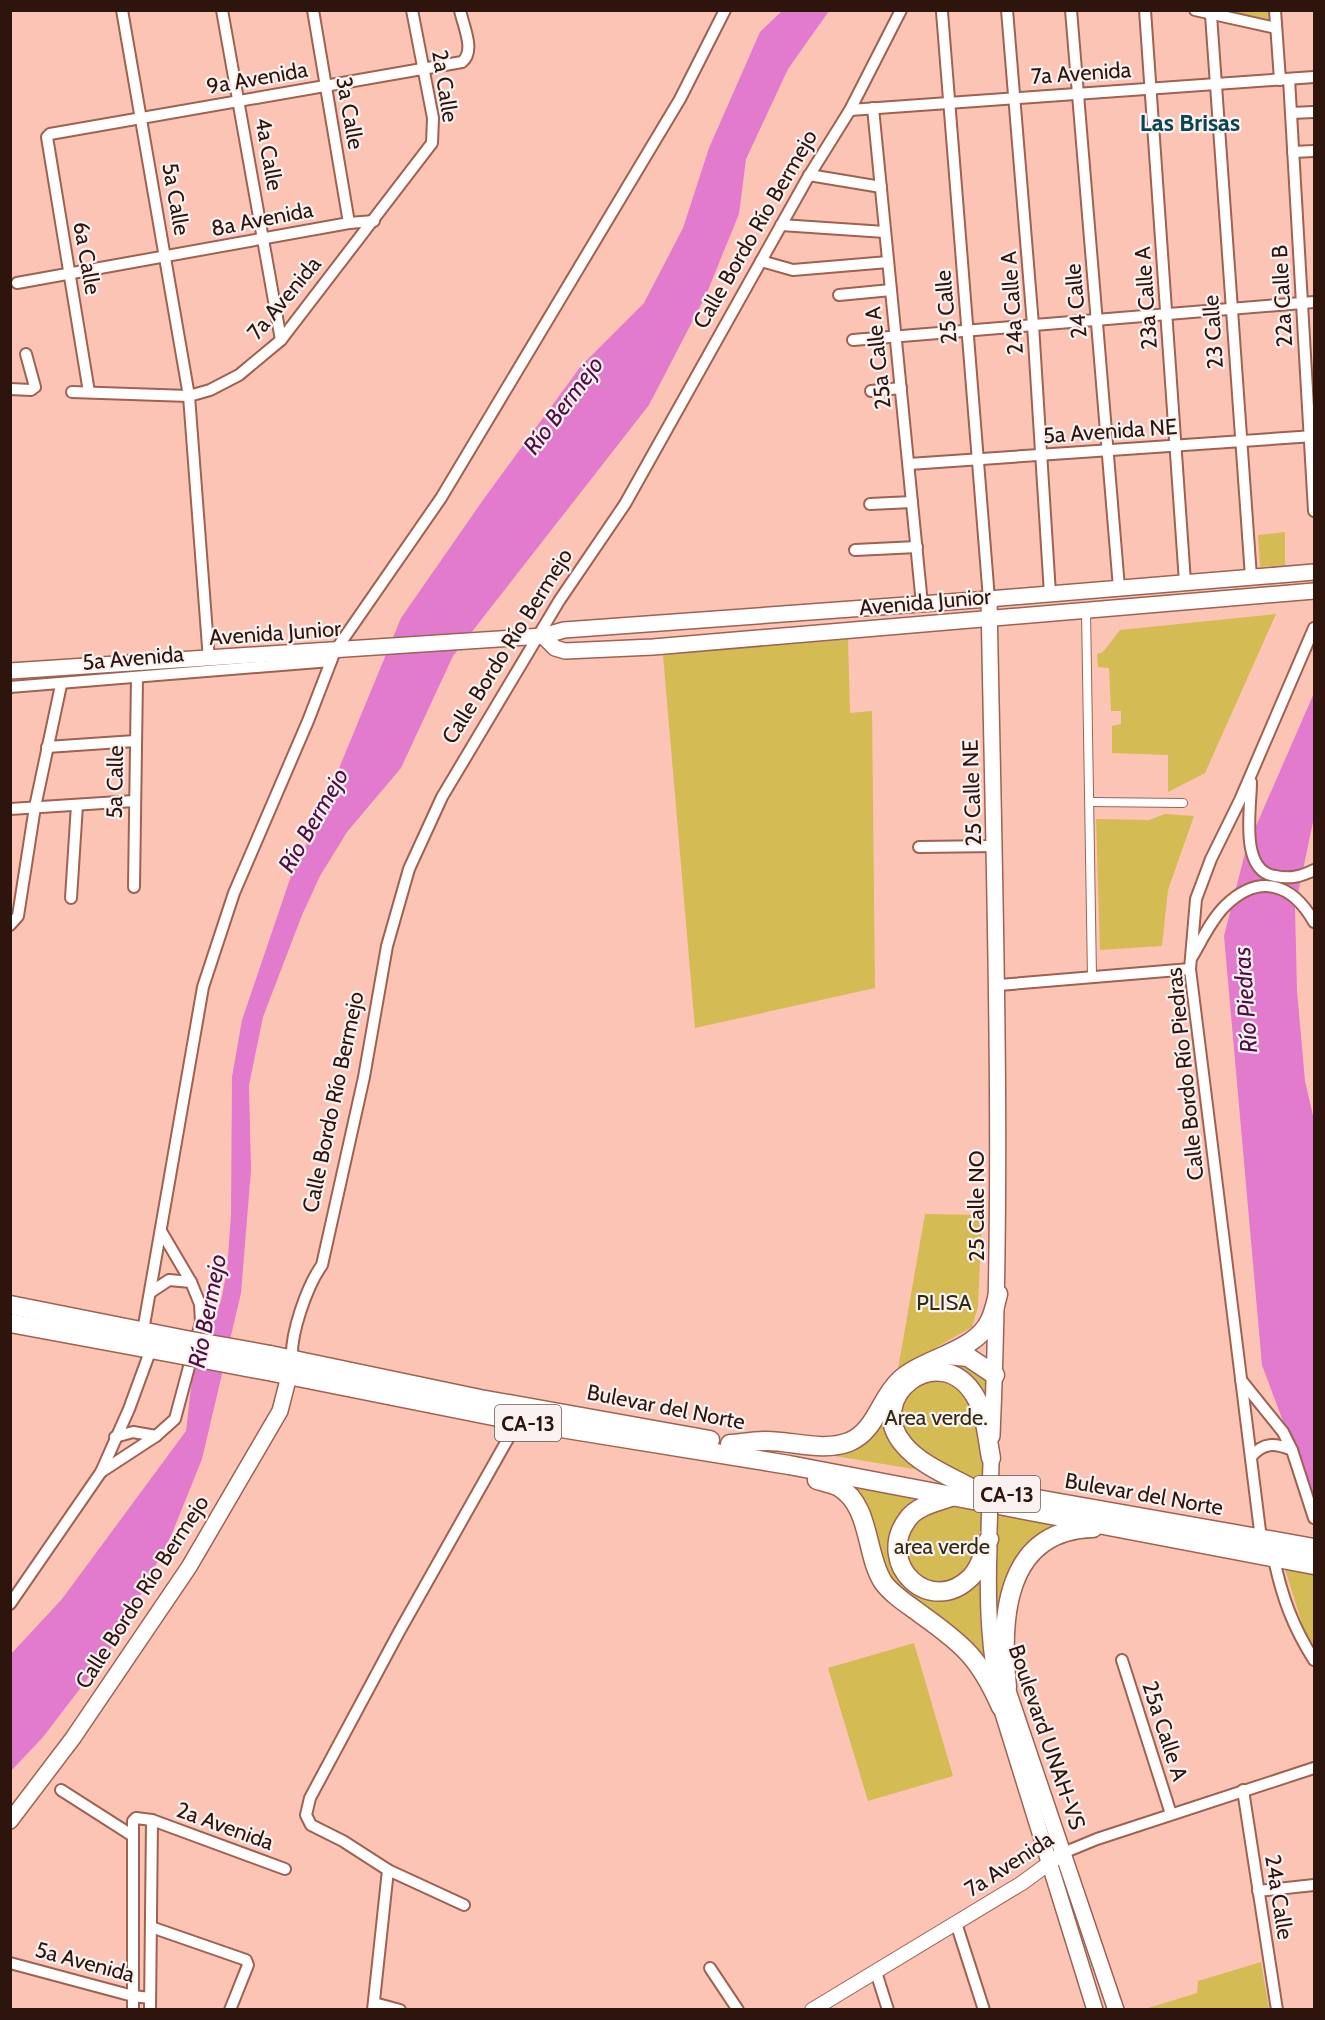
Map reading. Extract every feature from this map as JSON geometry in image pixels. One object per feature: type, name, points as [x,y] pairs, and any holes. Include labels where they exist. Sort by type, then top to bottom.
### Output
[{"type":"highway","points":[[730,1444],[766,1441],[828,1446],[848,1443],[860,1435],[873,1420],[899,1380],[922,1365],[947,1355],[980,1334],[990,1322],[998,1294]]},
{"type":"highway","name":"Bulevar del Norte","points":[[10,1305],[143,1331],[185,1348]]},
{"type":"highway","name":"Bulevar del Norte","points":[[10,1323],[151,1349],[185,1348],[269,1363],[518,1422],[789,1465],[1115,1528],[1280,1553],[1314,1565]]},
{"type":"highway","points":[[947,1355],[968,1357],[995,1375]]},
{"type":"highway","name":"Bulevar del Norte","points":[[291,1368],[480,1399],[1260,1539],[1280,1553],[1314,1548]]},
{"type":"highway","points":[[969,1487],[931,1466],[903,1445],[896,1432],[892,1412],[896,1394],[914,1377],[933,1371],[952,1375],[966,1382],[977,1398],[984,1418],[991,1461]]},
{"type":"highway","points":[[789,1465],[809,1477],[839,1487],[852,1499],[862,1518],[883,1582],[975,1657],[988,1678],[1001,1707]]},
{"type":"highway","points":[[953,1496],[927,1504],[907,1519],[897,1550],[907,1576],[918,1587],[934,1592],[949,1590],[972,1576],[989,1536]]},
{"type":"highway","points":[[1007,1687],[1004,1652],[1006,1615],[1010,1594],[1019,1570],[1028,1557],[1050,1538],[1081,1528],[1115,1528]]},
{"type":"main road","name":"Avenida Junior","points":[[10,671],[339,654],[536,636],[564,630],[989,599],[1314,572]]},
{"type":"main road","name":"Avenida Junior","points":[[536,636],[555,648],[575,652],[989,620],[1314,591]]},
{"type":"main road","name":"25 Calle NE","points":[[989,599],[999,985]]},
{"type":"main road","name":"25 Calle NO","points":[[990,1642],[987,1597],[998,1294],[999,985]]},
{"type":"main road","name":"Calle Bordo Río Bermejo","points":[[10,1821],[80,1729],[189,1567],[280,1410],[291,1368]]},
{"type":"main road","name":"Boulevard UNAH-VS","points":[[990,1642],[990,1659],[1001,1707],[1047,1862],[1095,2010]]},
{"type":"main road","name":"Boulevard UNAH-VS","points":[[990,1642],[1116,2010]]},
{"type":"street","name":"5a Calle","points":[[122,10],[189,396],[209,660]]},
{"type":"street","name":"4a Calle","points":[[222,10],[281,340]]},
{"type":"street","name":"3a Calle","points":[[313,10],[349,223]]},
{"type":"street","name":"2a Calle","points":[[374,221],[432,143],[433,118],[412,10]]},
{"type":"street","name":"9a Avenida","points":[[51,134],[462,62],[468,57],[469,51],[460,10]]},
{"type":"street","points":[[143,1331],[203,987],[234,892],[308,722],[339,654],[441,498],[680,99],[725,10]]},
{"type":"street","name":"Calle Bordo Río Bermejo","points":[[291,1368],[293,1335],[315,1275],[322,1265],[364,1077],[387,946],[409,869],[442,797],[536,636],[625,504],[809,175],[850,110],[901,10]]},
{"type":"street","name":"24a Calle A","points":[[1007,10],[1033,325],[1050,594]]},
{"type":"street","name":"24 Calle","points":[[1071,10],[1119,588]]},
{"type":"street","name":"23a Calle A","points":[[1145,10],[1185,582]]},
{"type":"street","points":[[1195,10],[1276,27]]},
{"type":"street","name":"22a Calle B","points":[[1275,10],[1284,80],[1291,113],[1312,436],[1314,511]]},
{"type":"street","name":"25 Calle","points":[[942,12],[989,599]]},
{"type":"street","name":"23 Calle","points":[[1211,15],[1251,577]]},
{"type":"street","name":"7a Avenida","points":[[850,110],[1314,77]]},
{"type":"street","name":"25a Calle A","points":[[873,108],[922,604]]},
{"type":"street","points":[[1291,113],[1314,112]]},
{"type":"street","name":"6a Calle","points":[[51,134],[45,141],[70,272],[89,392]]},
{"type":"street","points":[[1293,152],[1314,151]]},
{"type":"street","points":[[809,175],[881,187]]},
{"type":"street","name":"7a Avenida","points":[[72,393],[189,396],[210,390],[239,375],[281,340],[374,221]]},
{"type":"street","name":"8a Avenida","points":[[16,283],[349,223],[374,221]]},
{"type":"street","points":[[781,225],[885,231]]},
{"type":"street","points":[[761,261],[793,270],[888,262]]},
{"type":"street","points":[[839,296],[891,290]]},
{"type":"street","points":[[853,340],[1314,302]]},
{"type":"street","points":[[10,389],[31,390],[35,387],[26,354]]},
{"type":"street","points":[[871,391],[901,388]]},
{"type":"street","name":"5a Avenida NE","points":[[909,464],[1312,436]]},
{"type":"street","points":[[870,504],[912,502]]},
{"type":"street","points":[[855,550],[917,548]]},
{"type":"street","points":[[1086,611],[1092,977]]},
{"type":"street","name":"Calle Bordo Río Piedras","points":[[1260,1539],[1190,964],[1196,899],[1314,627]]},
{"type":"street","name":"5a Avenida","points":[[10,687],[61,685],[339,654]]},
{"type":"street","name":"5a Calle","points":[[134,887],[137,677]]},
{"type":"street","points":[[11,925],[18,916],[35,807],[61,685]]},
{"type":"street","points":[[47,747],[135,741]]},
{"type":"street","points":[[1251,776],[1253,861],[1268,875],[1299,878],[1314,870]]},
{"type":"street","points":[[10,809],[134,801]]},
{"type":"street","points":[[1090,801],[1183,802]]},
{"type":"street","points":[[71,898],[77,805]]},
{"type":"street","points":[[919,847],[996,846]]},
{"type":"street","points":[[999,985],[1092,977],[1190,964],[1224,907],[1242,892],[1267,885],[1288,891],[1306,908],[1314,922]]},
{"type":"street","points":[[101,1472],[156,1436],[175,1419],[201,1322],[200,1304],[191,1282],[160,1231]]},
{"type":"street","points":[[151,1292],[169,1280],[191,1282]]},
{"type":"street","points":[[12,1600],[101,1472],[129,1410],[151,1349]]},
{"type":"street","points":[[1241,1380],[1283,1432],[1292,1450],[1314,1518]]},
{"type":"street","points":[[129,1410],[132,1422],[139,1433]]},
{"type":"street","points":[[464,1905],[388,1870],[343,1841],[311,1825],[306,1815],[310,1798],[399,1632],[518,1422]]},
{"type":"street","points":[[115,1439],[127,1433],[156,1436]]},
{"type":"street","points":[[115,1439],[125,1450],[134,1451]]},
{"type":"street","points":[[1251,1457],[1262,1446],[1277,1444],[1292,1450]]},
{"type":"street","points":[[1280,1553],[1282,1598],[1296,1633],[1314,1660]]},
{"type":"street","name":"25a Calle A","points":[[1122,1660],[1171,1814]]},
{"type":"street","name":"7a Avenida","points":[[812,2010],[1022,1883],[1063,1852],[1314,1768]]},
{"type":"street","points":[[62,1790],[133,1836]]},
{"type":"street","name":"24a Calle","points":[[1243,1790],[1277,2010]]},
{"type":"street","points":[[133,2010],[133,1821],[136,1818],[152,1820],[150,2004]]},
{"type":"street","name":"2a Avenida","points":[[152,1820],[285,1869]]},
{"type":"street","points":[[388,1870],[373,2006],[400,2010]]},
{"type":"street","points":[[1257,1892],[1314,1886]]},
{"type":"street","points":[[956,1923],[984,2010]]},
{"type":"street","points":[[151,1927],[246,1960],[248,1963],[230,2010]]},
{"type":"street","name":"5a Avenida","points":[[10,1963],[133,1996],[150,2004]]},
{"type":"street","points":[[711,1968],[738,2010]]},
{"type":"street","points":[[876,1972],[888,2010]]},
{"type":"green space","points":[[1269,11],[1269,19],[1232,12]]},
{"type":"green space","points":[[1285,532],[1285,565],[1260,567],[1258,535]]},
{"type":"green space","points":[[1276,614],[1205,773],[1168,792],[1168,755],[1112,753],[1112,726],[1121,724],[1121,711],[1111,711],[1109,668],[1098,667],[1097,654],[1103,652],[1120,630]]},
{"type":"green space","points":[[848,639],[850,713],[872,711],[875,988],[695,1028],[663,655]]},
{"type":"green space","points":[[1165,814],[1194,816],[1168,890],[1162,946],[1100,950],[1096,819],[1149,820]]},
{"type":"green space","name":"PLISA","points":[[925,1214],[982,1215],[978,1307],[972,1327],[898,1369]]},
{"type":"green space","points":[[948,1359],[989,1375],[987,1418],[980,1396],[925,1368]]},
{"type":"green space","name":"Area verde.","points":[[920,1379],[952,1379],[974,1402],[986,1449],[983,1481],[948,1468],[899,1431],[900,1397]]},
{"type":"green space","name":"area verde","points":[[888,1413],[938,1473],[774,1446],[829,1450]]},
{"type":"green space","name":"area verde","points":[[843,1484],[931,1499],[893,1549],[935,1596],[982,1568],[980,1615],[984,1663],[897,1590]]},
{"type":"green space","name":"area verde","points":[[949,1502],[983,1509],[982,1547],[969,1574],[935,1588],[910,1573],[902,1545],[911,1522]]},
{"type":"green space","points":[[996,1512],[1069,1527],[1028,1549],[999,1646],[993,1601]]},
{"type":"green space","points":[[1283,1563],[1314,1570],[1314,1646],[1304,1630]]},
{"type":"green space","points":[[914,1643],[953,1776],[868,1801],[828,1668]]},
{"type":"green space","points":[[1261,1962],[1269,2009],[1145,2009],[1197,1993],[1198,1981]]},
{"type":"water","name":"Río Bermejo","points":[[782,11],[829,11],[788,69],[746,159],[739,214],[706,295],[649,405],[453,656],[401,768],[347,832],[320,876],[302,915],[263,1017],[249,1085],[251,1170],[241,1293],[202,1459],[171,1536],[115,1643],[43,1737],[11,1771],[11,1654],[62,1599],[186,1431],[193,1371],[221,1301],[227,1270],[231,1215],[232,1077],[242,1020],[292,873],[314,829],[401,618],[483,500],[581,366],[644,303],[683,228],[709,148],[760,32]]},
{"type":"water","name":"Río Piedras","points":[[1314,693],[1314,817],[1295,908],[1297,991],[1305,1081],[1314,1120],[1314,1504],[1262,1365],[1224,936],[1246,849]]},
{"type":"district","name":"Las Brisas","points":[[1190,122]]}]
